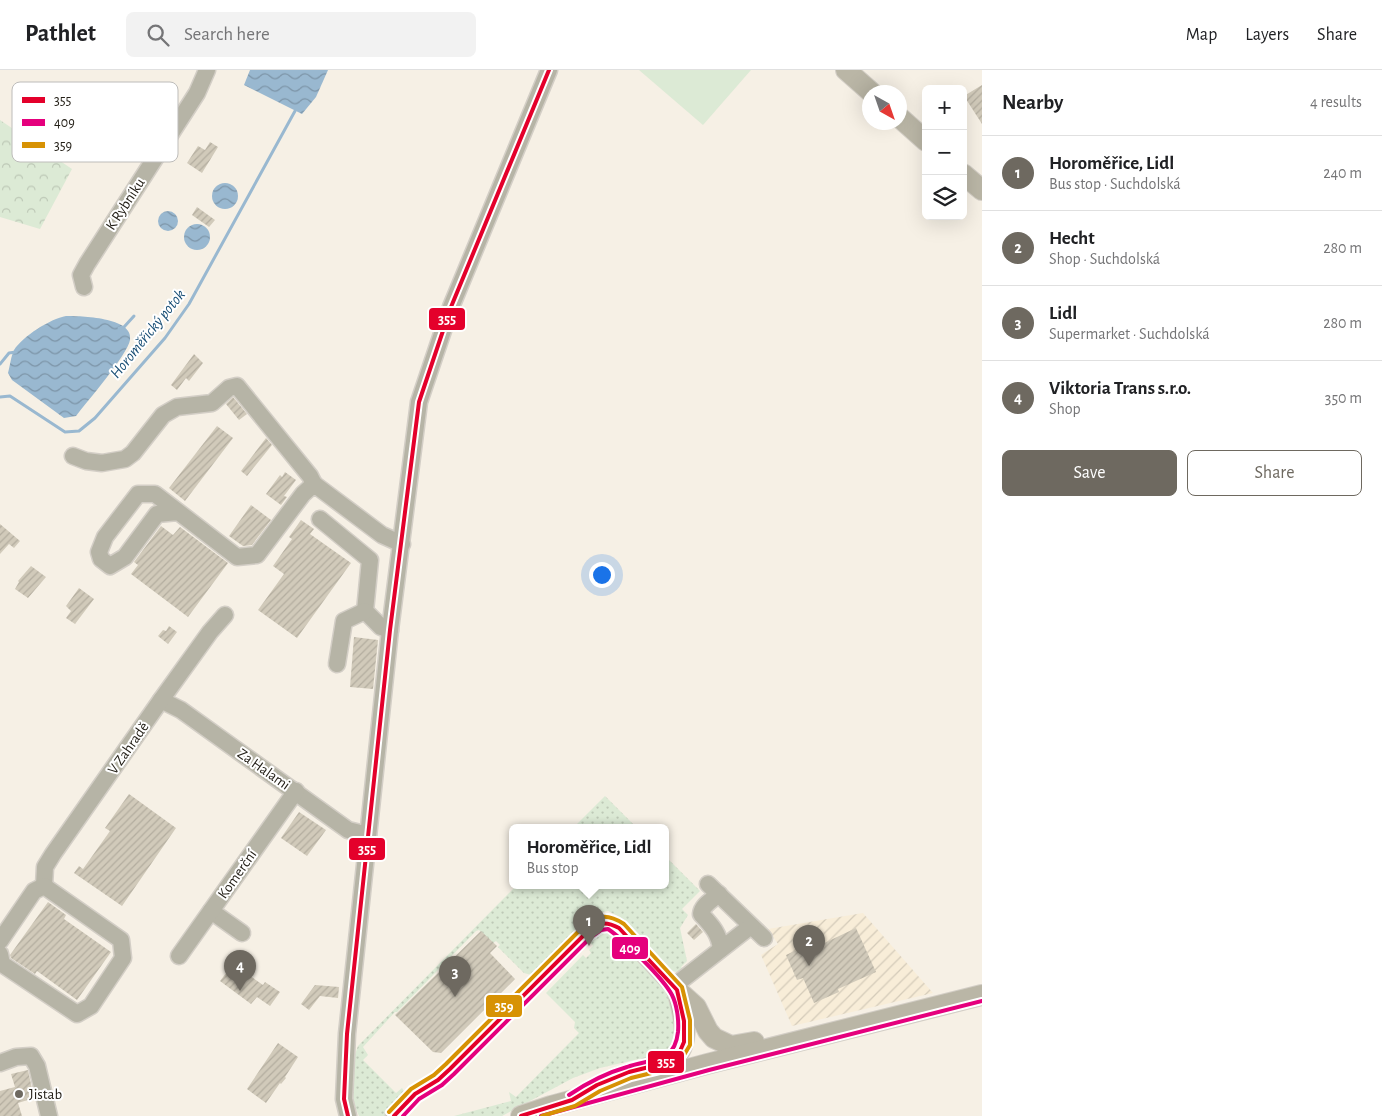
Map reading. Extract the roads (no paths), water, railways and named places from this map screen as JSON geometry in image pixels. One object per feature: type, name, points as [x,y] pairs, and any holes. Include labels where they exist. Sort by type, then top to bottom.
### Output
[{"type":"main road","points":[[846,70],[863,85]]},
{"type":"main road","points":[[907,124],[922,137]]},
{"type":"main road","points":[[964,175],[982,190]]},
{"type":"main road","points":[[677,992],[696,1007],[714,1038],[731,1046],[773,1039],[818,1037]]},
{"type":"main road","points":[[677,992],[688,1017],[697,1047],[707,1064]]},
{"type":"main road","points":[[572,1100],[597,1085],[629,1072],[665,1063],[680,1051],[685,1034],[677,992]]},
{"type":"main road","points":[[521,1116],[572,1100],[707,1064],[982,995]]},
{"type":"main road","points":[[707,1064],[708,1030]]},
{"type":"street","name":"K Rybníku","points":[[178,123],[197,93],[207,70]]},
{"type":"street","points":[[348,1116],[344,1099],[347,1034],[390,630],[419,402],[450,306],[549,70]]},
{"type":"street","name":"K Rybníku","points":[[84,287],[82,275],[87,264],[153,162]]},
{"type":"street","points":[[73,456],[86,461],[102,463],[125,459],[133,453],[163,415],[177,408],[212,404],[229,388],[237,386],[310,476],[314,484],[382,535],[402,544]]},
{"type":"street","points":[[178,512],[157,514],[125,557],[110,566],[101,559],[99,552],[106,537],[138,494],[156,494],[238,557],[257,555],[303,494],[314,484]]},
{"type":"street","points":[[320,519],[370,560],[365,611]]},
{"type":"street","points":[[365,611],[381,627],[390,630]]},
{"type":"street","points":[[337,664],[344,621],[365,611]]},
{"type":"street","name":"V Zahradě","points":[[44,886],[45,866],[161,700],[210,632],[225,615]]},
{"type":"street","name":"Za Halami","points":[[161,700],[181,710],[348,830],[368,835]]},
{"type":"street","name":"Komerční","points":[[179,956],[296,792]]},
{"type":"street","points":[[0,942],[34,892],[44,886],[121,940],[123,958],[91,1006],[77,1014],[2,964],[0,954]]},
{"type":"street","points":[[721,949],[720,938],[701,912],[713,889],[764,938]]},
{"type":"street","points":[[211,911],[242,933]]},
{"type":"street","points":[[394,1116],[415,1094],[450,1070],[595,925],[610,923],[619,928],[677,992],[721,949],[751,926]]},
{"type":"street","points":[[0,1063],[16,1057],[31,1056],[37,1066],[49,1116]]},
{"type":"water","points":[[250,70],[328,70],[316,97],[302,114],[244,85]]},
{"type":"water","points":[[225,183],[234,187],[238,196],[234,205],[225,209],[216,205],[212,196],[216,187]]},
{"type":"water","points":[[168,211],[175,214],[178,221],[175,228],[168,231],[161,228],[158,221],[161,214]]},
{"type":"water","points":[[197,224],[206,228],[210,237],[206,246],[197,250],[188,246],[184,237],[188,228]]},
{"type":"water","points":[[66,316],[105,319],[115,322],[129,332],[130,340],[128,347],[115,367],[76,416],[64,418],[12,380],[8,373],[14,350],[24,339],[45,324]]},
{"type":"waterway","name":"Horoměřický potok","points":[[0,397],[10,396],[65,432],[79,431],[95,418],[165,338],[189,304],[295,111]]},
{"type":"waterway","points":[[119,328],[124,327],[134,316]]},
{"type":"waterway","points":[[0,364],[9,353],[16,352]]},
{"type":"place","name":"Horoměřice, Lidl","points":[[589,946]]},
{"type":"place","name":"Hecht","points":[[809,966]]},
{"type":"place","name":"Viktoria Trans s.r.o.","points":[[240,991]]},
{"type":"place","name":"Lidl","points":[[455,997]]},
{"type":"place","name":"Jistab","points":[[19,1094]]}]
